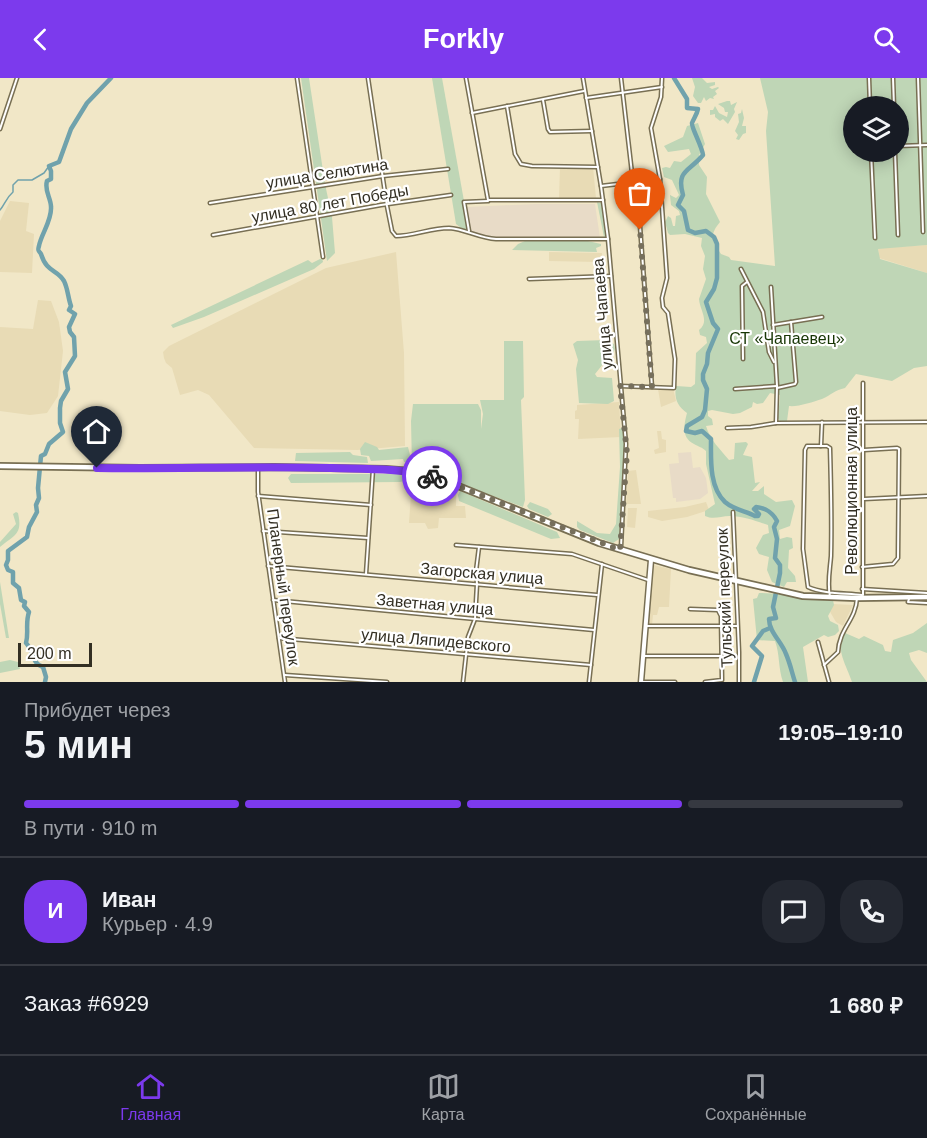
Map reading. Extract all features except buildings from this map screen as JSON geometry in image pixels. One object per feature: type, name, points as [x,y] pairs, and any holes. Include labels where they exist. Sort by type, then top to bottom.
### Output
[{"type":"main road","points":[[0,466],[259,467],[411,471],[436,477],[620,550],[735,581],[803,596],[830,598],[927,595]]},
{"type":"street","points":[[0,129],[17,78]]},
{"type":"street","points":[[297,78],[323,257]]},
{"type":"street","points":[[368,78],[387,205],[392,231],[396,236],[446,228],[469,231],[480,237],[496,239],[608,239]]},
{"type":"street","points":[[466,78],[486,197],[491,201]]},
{"type":"street","name":"улица Чапаева","points":[[583,78],[608,239],[627,453],[620,550]]},
{"type":"street","points":[[621,78],[633,182],[639,213],[652,387]]},
{"type":"street","points":[[620,386],[674,388],[675,359],[668,313],[663,307],[662,298],[667,278],[660,179],[651,128],[661,97],[662,78]]},
{"type":"street","points":[[869,78],[870,96]]},
{"type":"street","points":[[893,78],[894,96]]},
{"type":"street","points":[[918,78],[923,232]]},
{"type":"street","points":[[586,98],[662,87]]},
{"type":"street","points":[[472,113],[585,91]]},
{"type":"street","points":[[543,99],[550,132],[592,131]]},
{"type":"street","points":[[507,106],[515,154],[521,164],[598,167]]},
{"type":"street","points":[[909,146],[927,145]]},
{"type":"street","points":[[871,162],[875,238]]},
{"type":"street","points":[[896,162],[898,235]]},
{"type":"street","name":"улица Селютина","points":[[210,203],[383,176],[448,169]]},
{"type":"street","points":[[601,186],[660,179]]},
{"type":"street","name":"улица 80 лет Победы","points":[[213,236],[451,195]]},
{"type":"street","points":[[469,231],[464,202],[603,200]]},
{"type":"street","points":[[741,269],[763,312],[769,352],[776,364]]},
{"type":"street","points":[[529,279],[611,276]]},
{"type":"street","points":[[743,359],[740,306],[742,286],[747,282]]},
{"type":"street","points":[[771,287],[777,387],[776,423]]},
{"type":"street","points":[[773,325],[822,317]]},
{"type":"street","points":[[735,388],[795,384],[791,322]]},
{"type":"street","name":"Революционная улица","points":[[861,597],[864,499],[863,383]]},
{"type":"street","points":[[821,446],[822,422]]},
{"type":"street","points":[[727,428],[776,423],[927,422]]},
{"type":"street","points":[[824,665],[838,652],[838,639],[856,610],[861,597],[828,591],[807,587],[804,549],[805,448],[807,446],[829,446],[830,448],[831,556],[828,591],[830,598]]},
{"type":"street","points":[[862,567],[896,562],[899,450],[897,448],[864,450]]},
{"type":"street","name":"Планерный переулок","points":[[259,467],[258,496],[285,682]]},
{"type":"street","points":[[366,575],[373,469]]},
{"type":"street","name":"Планерный переулок","points":[[258,496],[371,505]]},
{"type":"street","points":[[864,499],[927,496]]},
{"type":"street","name":"Тульский переулок","points":[[733,512],[739,682]]},
{"type":"street","points":[[263,531],[369,538]]},
{"type":"street","points":[[456,545],[572,554],[648,580]]},
{"type":"street","points":[[464,682],[465,654],[474,619],[479,547]]},
{"type":"street","points":[[651,560],[641,682],[675,682]]},
{"type":"street","points":[[589,682],[602,564]]},
{"type":"street","name":"Загорская улица","points":[[268,566],[597,595]]},
{"type":"street","points":[[862,589],[927,595]]},
{"type":"street","points":[[909,596],[908,602],[927,603]]},
{"type":"street","name":"Заветная улица","points":[[273,600],[594,630]]},
{"type":"street","points":[[690,609],[718,610],[722,616],[720,627],[722,680],[705,682]]},
{"type":"street","points":[[644,626],[737,627]]},
{"type":"street","name":"улица Ляпидевского","points":[[279,638],[591,665]]},
{"type":"street","points":[[818,642],[829,682]]},
{"type":"street","points":[[643,656],[721,656]]},
{"type":"street","points":[[284,675],[387,682]]},
{"type":"shaded area","points":[[593,167],[596,198],[559,199],[560,168]]},
{"type":"shaded area","points":[[10,201],[29,203],[26,231],[34,234],[32,273],[0,272],[0,221]]},
{"type":"shaded area","points":[[595,204],[600,238],[488,238],[471,232],[467,207]]},
{"type":"shaded area","points":[[927,245],[927,273],[879,258],[878,248]]},
{"type":"shaded area","points":[[396,252],[404,353],[405,446],[357,450],[254,448],[209,395],[198,390],[180,395],[172,368],[164,358],[163,352],[169,346],[326,268]]},
{"type":"shaded area","points":[[549,252],[602,253],[603,276],[600,276],[598,262],[549,261]]},
{"type":"shaded area","points":[[38,300],[51,301],[59,322],[63,351],[58,396],[47,413],[30,415],[0,411],[0,327],[33,329]]},
{"type":"shaded area","points":[[673,388],[676,401],[661,407],[658,389]]},
{"type":"shaded area","points":[[619,402],[621,437],[578,439],[579,419],[575,419],[577,405]]},
{"type":"shaded area","points":[[657,431],[661,431],[662,439],[666,440],[666,452],[655,454],[654,450],[659,448]]},
{"type":"shaded area","points":[[691,452],[693,468],[700,467],[706,478],[708,493],[700,499],[676,502],[676,498],[673,498],[669,464],[679,463],[678,453]]},
{"type":"shaded area","points":[[636,470],[641,504],[626,504],[628,471]]},
{"type":"shaded area","points":[[412,479],[456,494],[456,506],[465,506],[466,518],[439,518],[438,528],[428,529],[425,523],[409,523]]},
{"type":"shaded area","points":[[706,502],[709,510],[687,517],[662,521],[648,517],[648,511]]},
{"type":"shaded area","points":[[628,508],[637,508],[635,528],[627,527]]},
{"type":"shaded area","points":[[653,565],[671,569],[669,607],[659,607],[657,615],[653,615],[652,625],[648,625],[648,604]]},
{"type":"shaded area","points":[[833,604],[853,605],[843,626],[836,622],[829,610]]},
{"type":"green space","points":[[301,78],[309,78],[332,217],[335,253],[327,261]]},
{"type":"green space","points":[[432,78],[442,78],[469,229],[465,231],[456,224]]},
{"type":"green space","points":[[692,78],[702,78],[707,83],[715,82],[715,85],[709,87],[719,88],[715,91],[717,94],[713,97],[714,99],[710,98],[706,101],[704,97],[701,103],[698,103],[693,96],[695,87]]},
{"type":"green space","name":"СТ «Чапаевец»","points":[[760,78],[927,78],[927,245],[878,249],[880,259],[927,273],[927,366],[914,368],[892,381],[856,374],[845,388],[822,399],[789,406],[787,421],[780,421],[778,418],[780,395],[770,393],[763,403],[753,402],[752,407],[740,413],[708,411],[713,425],[706,426],[710,436],[729,460],[734,459],[735,443],[746,442],[748,444],[743,455],[752,457],[755,483],[760,482],[752,491],[758,491],[764,486],[764,494],[776,502],[792,500],[795,506],[790,526],[779,530],[780,539],[792,538],[793,548],[789,550],[788,568],[795,576],[796,582],[787,582],[784,587],[772,582],[767,570],[769,557],[759,554],[756,548],[763,535],[769,533],[768,525],[740,517],[711,518],[705,516],[705,511],[715,504],[706,464],[706,451],[687,438],[684,426],[687,413],[679,405],[675,394],[676,386],[691,387],[695,384],[696,353],[707,343],[706,337],[700,335],[699,330],[704,323],[699,299],[706,279],[703,269],[705,256],[701,246],[702,238],[668,233],[665,222],[668,216],[675,226],[676,216],[680,215],[679,211],[671,205],[670,195],[676,198],[679,195],[672,180],[664,177],[662,168],[670,168],[674,161],[681,162],[691,154],[689,149],[668,152],[664,146],[683,137],[687,126],[698,123],[705,144],[699,155],[699,165],[707,177],[706,194],[720,222],[713,234],[716,245],[721,254],[731,260],[775,266],[766,131],[768,112]]},
{"type":"green space","points":[[730,101],[731,105],[737,102],[735,112],[728,124],[723,119],[720,121],[715,114],[710,115],[710,110],[713,110],[715,106],[719,113],[727,117],[728,112],[725,112],[724,108],[718,104]]},
{"type":"green space","points":[[742,109],[744,118],[742,126],[746,126],[746,133],[739,140],[736,139],[738,135],[735,131],[739,122],[738,114]]},
{"type":"green space","points":[[597,202],[601,203],[606,236],[604,237]]},
{"type":"green space","points":[[525,241],[588,241],[601,244],[601,246],[596,248],[597,252],[512,250]]},
{"type":"green space","points":[[322,258],[323,262],[314,269],[204,317],[173,328],[171,325],[308,260],[312,263]]},
{"type":"green space","points":[[606,340],[614,344],[615,349],[611,357],[605,355],[603,364],[595,374],[597,377],[612,378],[614,401],[608,404],[579,403],[576,369],[578,360],[573,344],[577,341]]},
{"type":"green space","points":[[504,341],[523,341],[524,397],[521,400],[525,500],[523,507],[412,466],[413,404],[478,404],[481,410],[481,429],[483,414],[480,400],[504,400]]},
{"type":"green space","points":[[622,421],[626,445],[625,478],[619,539],[613,543],[580,530],[577,527],[577,521],[597,533],[610,534],[616,524],[620,467],[619,429],[622,428]]},
{"type":"green space","points":[[365,442],[379,450],[408,447],[411,459],[409,462],[404,462],[403,459],[371,461],[369,456],[361,455],[360,449]]},
{"type":"green space","points":[[350,452],[353,455],[367,457],[368,463],[295,461],[296,453]]},
{"type":"green space","points":[[291,474],[402,474],[404,481],[291,483],[288,478]]},
{"type":"green space","points":[[460,491],[557,532],[560,538],[551,539],[459,501]]},
{"type":"green space","points":[[530,502],[548,509],[552,514],[548,517],[529,509],[527,506]]},
{"type":"green space","points":[[16,512],[19,520],[18,530],[0,547],[0,542],[16,524],[13,514]]},
{"type":"green space","points":[[0,582],[9,638],[6,638],[0,604]]},
{"type":"green space","points":[[759,593],[833,600],[834,605],[828,616],[830,621],[838,625],[839,631],[828,637],[824,635],[803,647],[808,682],[783,682],[775,641],[757,640],[753,599],[757,598]]},
{"type":"green space","points":[[927,623],[927,653],[919,650],[909,653],[911,660],[927,682],[852,682],[841,651],[845,633],[859,639],[864,636],[883,645],[885,651],[891,652],[893,640],[913,633]]},
{"type":"green space","points":[[10,660],[18,662],[20,669],[0,673],[0,662]]},
{"type":"waterway","points":[[45,682],[43,667],[36,663],[26,643],[29,612],[24,606],[25,602],[21,600],[19,588],[13,583],[13,572],[8,570],[6,565],[8,551],[27,537],[29,527],[37,512],[41,456],[45,454],[49,444],[63,432],[60,423],[60,408],[68,389],[65,372],[75,356],[74,337],[69,327],[75,314],[69,310],[71,306],[65,284],[61,277],[46,265],[38,249],[51,212],[46,188],[47,181],[51,179],[49,166],[59,162],[71,129],[87,103],[111,78]]},
{"type":"waterway","points":[[674,78],[687,99],[687,108],[698,109],[692,125],[703,155],[685,172],[681,181],[683,195],[678,205],[684,211],[688,230],[695,233],[706,231],[714,237],[717,244],[717,278],[714,289],[706,302],[713,323],[718,329],[708,353],[703,374],[707,389],[705,410],[702,417],[687,426],[686,431],[695,433],[702,431],[711,439],[714,481],[716,489],[725,502],[755,516],[759,514],[754,509],[763,508],[777,521],[774,527],[777,539],[775,558],[780,565],[780,573],[773,607],[776,618],[769,619],[771,628],[787,657],[795,682]]},
{"type":"waterway","points":[[0,210],[13,192],[13,185],[18,180],[32,180],[44,173],[49,166]]},
{"type":"waterway","points":[[754,682],[762,656],[752,646],[763,631],[770,628]]},
{"type":"way so far","points":[[432,476],[620,550],[627,453],[620,386],[652,387],[640,230]]},
{"type":"route","points":[[97,468],[274,466],[411,471],[432,476]]}]
